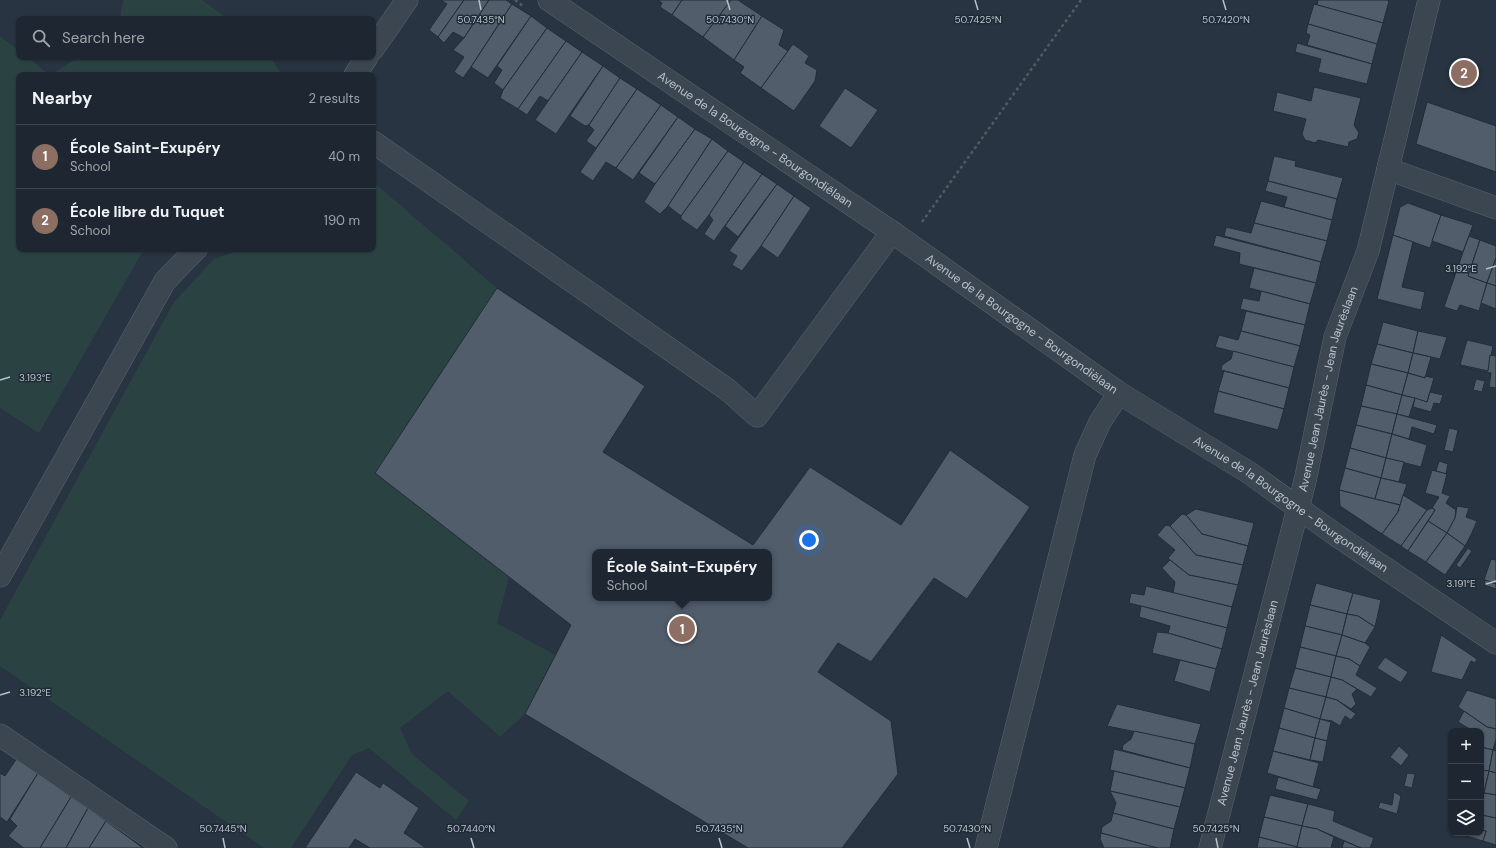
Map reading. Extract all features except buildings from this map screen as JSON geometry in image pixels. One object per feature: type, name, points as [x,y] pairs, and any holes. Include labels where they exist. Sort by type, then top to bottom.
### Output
[{"type":"street","points":[[376,45],[407,0]]},
{"type":"street","name":"Avenue de la Bourgogne - Bourgondiëlaan","points":[[549,0],[892,232],[1119,394],[1248,472],[1297,508],[1496,643]]},
{"type":"street","name":"Avenue Jean Jaurès - Jean Jaurèslaan","points":[[1210,848],[1305,481],[1335,337],[1368,251],[1429,0]]},
{"type":"street","points":[[357,72],[365,60]]},
{"type":"street","points":[[376,144],[728,390],[757,416],[892,232]]},
{"type":"street","points":[[1388,169],[1496,208]]},
{"type":"street","points":[[0,576],[165,281],[193,252]]},
{"type":"street","points":[[986,848],[1085,455],[1100,422],[1119,394]]},
{"type":"street","points":[[0,735],[166,848]]},
{"type":"path","points":[[892,232],[920,224],[1081,0]]},
{"type":"green space","points":[[123,0],[202,0],[224,16],[120,16]]},
{"type":"green space","points":[[0,36],[16,49],[16,60],[31,60],[46,72],[16,72],[16,252],[142,252],[39,433],[0,408]]},
{"type":"green space","points":[[74,60],[272,60],[280,72],[55,72]]},
{"type":"green space","points":[[376,185],[497,288],[375,473],[509,577],[497,623],[555,655],[525,714],[500,737],[448,691],[400,728],[412,754],[469,801],[456,820],[369,748],[352,755],[291,848],[264,848],[0,666],[0,620],[174,302],[214,259],[234,252],[376,252]]},
{"type":"place","name":"École libre du Tuquet","points":[[1464,73]]},
{"type":"place","name":"École Saint-Exupéry","points":[[682,629]]}]
